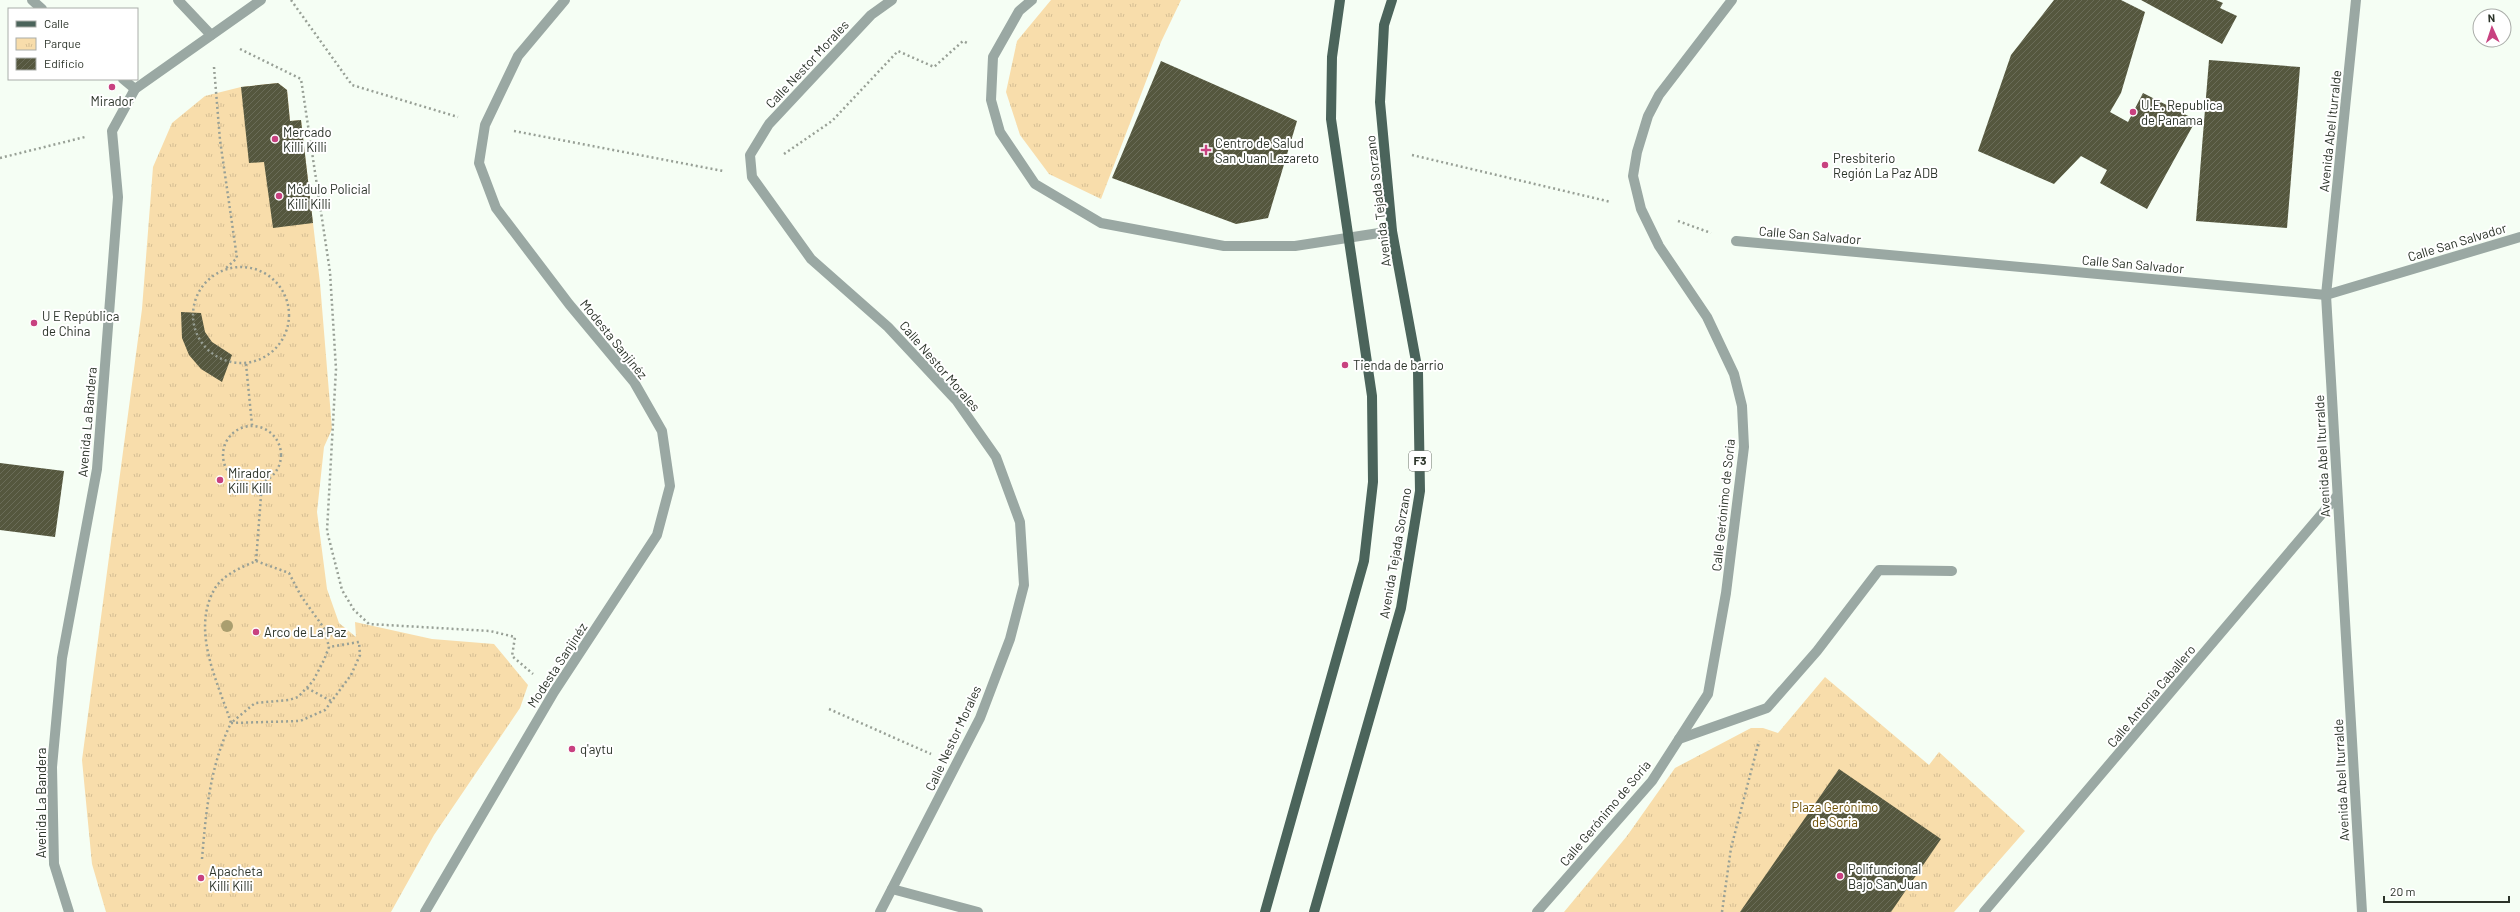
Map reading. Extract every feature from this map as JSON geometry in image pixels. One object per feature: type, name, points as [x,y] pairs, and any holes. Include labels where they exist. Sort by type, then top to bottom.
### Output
[{"type":"main road","points":[[1265,912],[1364,561],[1373,482],[1372,396],[1331,118],[1332,57],[1340,0]]},
{"type":"main road","name":"Avenida Tejada Sorzano","points":[[1314,912],[1402,608],[1420,491],[1418,372],[1392,231],[1380,102],[1384,25],[1392,0]]},
{"type":"street","points":[[32,0],[41,8]]},
{"type":"street","points":[[178,0],[211,35]]},
{"type":"street","points":[[112,131],[135,89],[261,0]]},
{"type":"street","name":"Modesta Sanjinéz","points":[[425,912],[554,692],[657,535],[670,486],[662,431],[634,382],[569,304],[496,208],[479,163],[485,125],[518,56],[565,0]]},
{"type":"street","name":"Calle Nestor Morales","points":[[880,912],[980,718],[1010,639],[1024,585],[1020,522],[996,457],[956,400],[888,327],[811,259],[752,176],[750,154],[769,124],[871,16],[892,0]]},
{"type":"street","points":[[1032,0],[1019,11],[993,57],[991,100],[1000,132],[1035,184],[1101,222],[1224,246],[1295,246],[1392,231]]},
{"type":"street","name":"Calle Gerónimo de Soria","points":[[1537,912],[1652,781],[1708,694],[1726,593],[1744,447],[1742,406],[1734,374],[1707,317],[1659,246],[1641,209],[1633,176],[1637,152],[1648,116],[1659,95],[1732,0]]},
{"type":"street","name":"Avenida Abel Iturralde","points":[[2356,0],[2326,295],[2362,912]]},
{"type":"street","points":[[124,80],[135,89]]},
{"type":"street","name":"Avenida La Bandera","points":[[69,912],[54,864],[52,767],[62,658],[97,469],[118,197],[112,131]]},
{"type":"street","name":"Calle San Salvador","points":[[1736,241],[2326,295],[2520,237]]},
{"type":"street","name":"Calle Antonia Caballero","points":[[1984,912],[2337,496]]},
{"type":"street","points":[[1679,739],[1768,708],[1816,651],[1879,570],[1952,570]]},
{"type":"street","points":[[892,889],[978,912]]},
{"type":"path","points":[[211,35],[220,140],[237,258],[224,270],[210,278],[200,289],[194,303],[193,318],[196,334],[204,347],[216,357],[230,363],[246,364],[262,360],[276,350],[286,337],[290,321],[289,304],[282,289],[271,277],[261,272],[239,267],[224,270]]},
{"type":"path","points":[[211,35],[301,79],[330,272],[336,369],[327,531],[342,590],[354,610],[369,624],[490,631],[515,637],[512,656],[554,692]]},
{"type":"path","points":[[752,176],[832,121],[898,51],[934,68],[963,41],[993,57]]},
{"type":"path","points":[[0,158],[112,131]]},
{"type":"path","points":[[1385,148],[1641,209],[1736,241]]},
{"type":"path","points":[[246,364],[252,425]]},
{"type":"path","points":[[252,425],[269,431],[276,437],[282,455],[277,472],[262,483],[252,484],[234,478],[224,462],[225,443],[231,435],[237,430],[252,425]]},
{"type":"path","points":[[256,561],[262,483]]},
{"type":"path","points":[[202,859],[207,798],[221,744],[231,723],[256,703],[289,700],[298,697],[313,681],[328,647],[324,628],[300,596],[289,573],[256,561],[233,572],[214,589],[204,619],[206,644],[231,723]]},
{"type":"path","points":[[231,723],[300,721],[325,710],[351,675],[360,655],[359,642],[328,647]]},
{"type":"path","points":[[307,688],[331,701]]},
{"type":"path","points":[[1722,912],[1731,848],[1768,708]]},
{"type":"path","points":[[829,709],[956,764]]},
{"type":"green space","points":[[1051,0],[1181,0],[1161,42],[1101,199],[1049,174],[1020,135],[1006,92],[1017,41]]},
{"type":"green space","name":"Mirador Killi Killi","points":[[278,83],[287,90],[290,121],[301,120],[320,283],[332,429],[324,447],[317,512],[327,589],[339,623],[356,637],[355,622],[432,639],[494,644],[528,685],[520,708],[434,835],[391,912],[106,912],[92,864],[82,760],[142,309],[153,167],[172,123],[205,96],[241,87]]},
{"type":"green space","name":"Plaza Gerónimo de Soria","points":[[1825,677],[1929,765],[1939,752],[2025,831],[1954,912],[1564,912],[1627,836],[1675,768],[1751,728],[1763,728],[1778,733]]},
{"type":"building","points":[[2054,0],[2121,0],[2145,12],[2121,93],[2110,112],[2128,122],[2143,93],[2196,120],[2147,209],[2100,183],[2107,170],[2081,156],[2054,184],[1978,151],[2011,55]]},
{"type":"building","points":[[2141,0],[2216,0],[2223,3],[2220,8],[2237,16],[2222,44]]},
{"type":"building","points":[[2209,60],[2300,67],[2287,228],[2196,221]]},
{"type":"building","name":"Centro de Salud San Juan Lazareto","points":[[1161,61],[1297,121],[1268,218],[1236,224],[1112,178]]},
{"type":"building","points":[[278,83],[287,90],[290,121],[301,120],[313,223],[273,228],[264,162],[249,163],[241,87]]},
{"type":"building","points":[[181,312],[201,313],[205,332],[212,342],[232,355],[222,382],[201,369],[189,355],[182,338]]},
{"type":"building","points":[[0,463],[64,471],[55,537],[0,530]]},
{"type":"building","name":"Polifuncional Bajo San Juan","points":[[1839,769],[1941,839],[1891,912],[1740,912]]},
{"type":"place","name":"Mirador","points":[[112,87]]},
{"type":"place","name":"U.E. Republica de Panama","points":[[2133,112]]},
{"type":"place","name":"Mercado Killi Killi","points":[[275,139]]},
{"type":"place","name":"Centro de Salud San Juan Lazareto","points":[[1206,150]]},
{"type":"place","name":"Presbiterio Región La Paz ADB","points":[[1825,165]]},
{"type":"place","name":"Módulo Policial Killi Killi","points":[[279,196]]},
{"type":"place","name":"U E República de China","points":[[34,323]]},
{"type":"place","name":"Tienda de barrio","points":[[1345,365]]},
{"type":"place","name":"Mirador Killi Killi","points":[[220,480]]},
{"type":"place","name":"Arco de La Paz","points":[[256,632]]},
{"type":"place","name":"q'aytu","points":[[572,749]]},
{"type":"place","name":"Polifuncional Bajo San Juan","points":[[1840,876]]},
{"type":"place","name":"Apacheta Killi Killi","points":[[201,878]]}]
